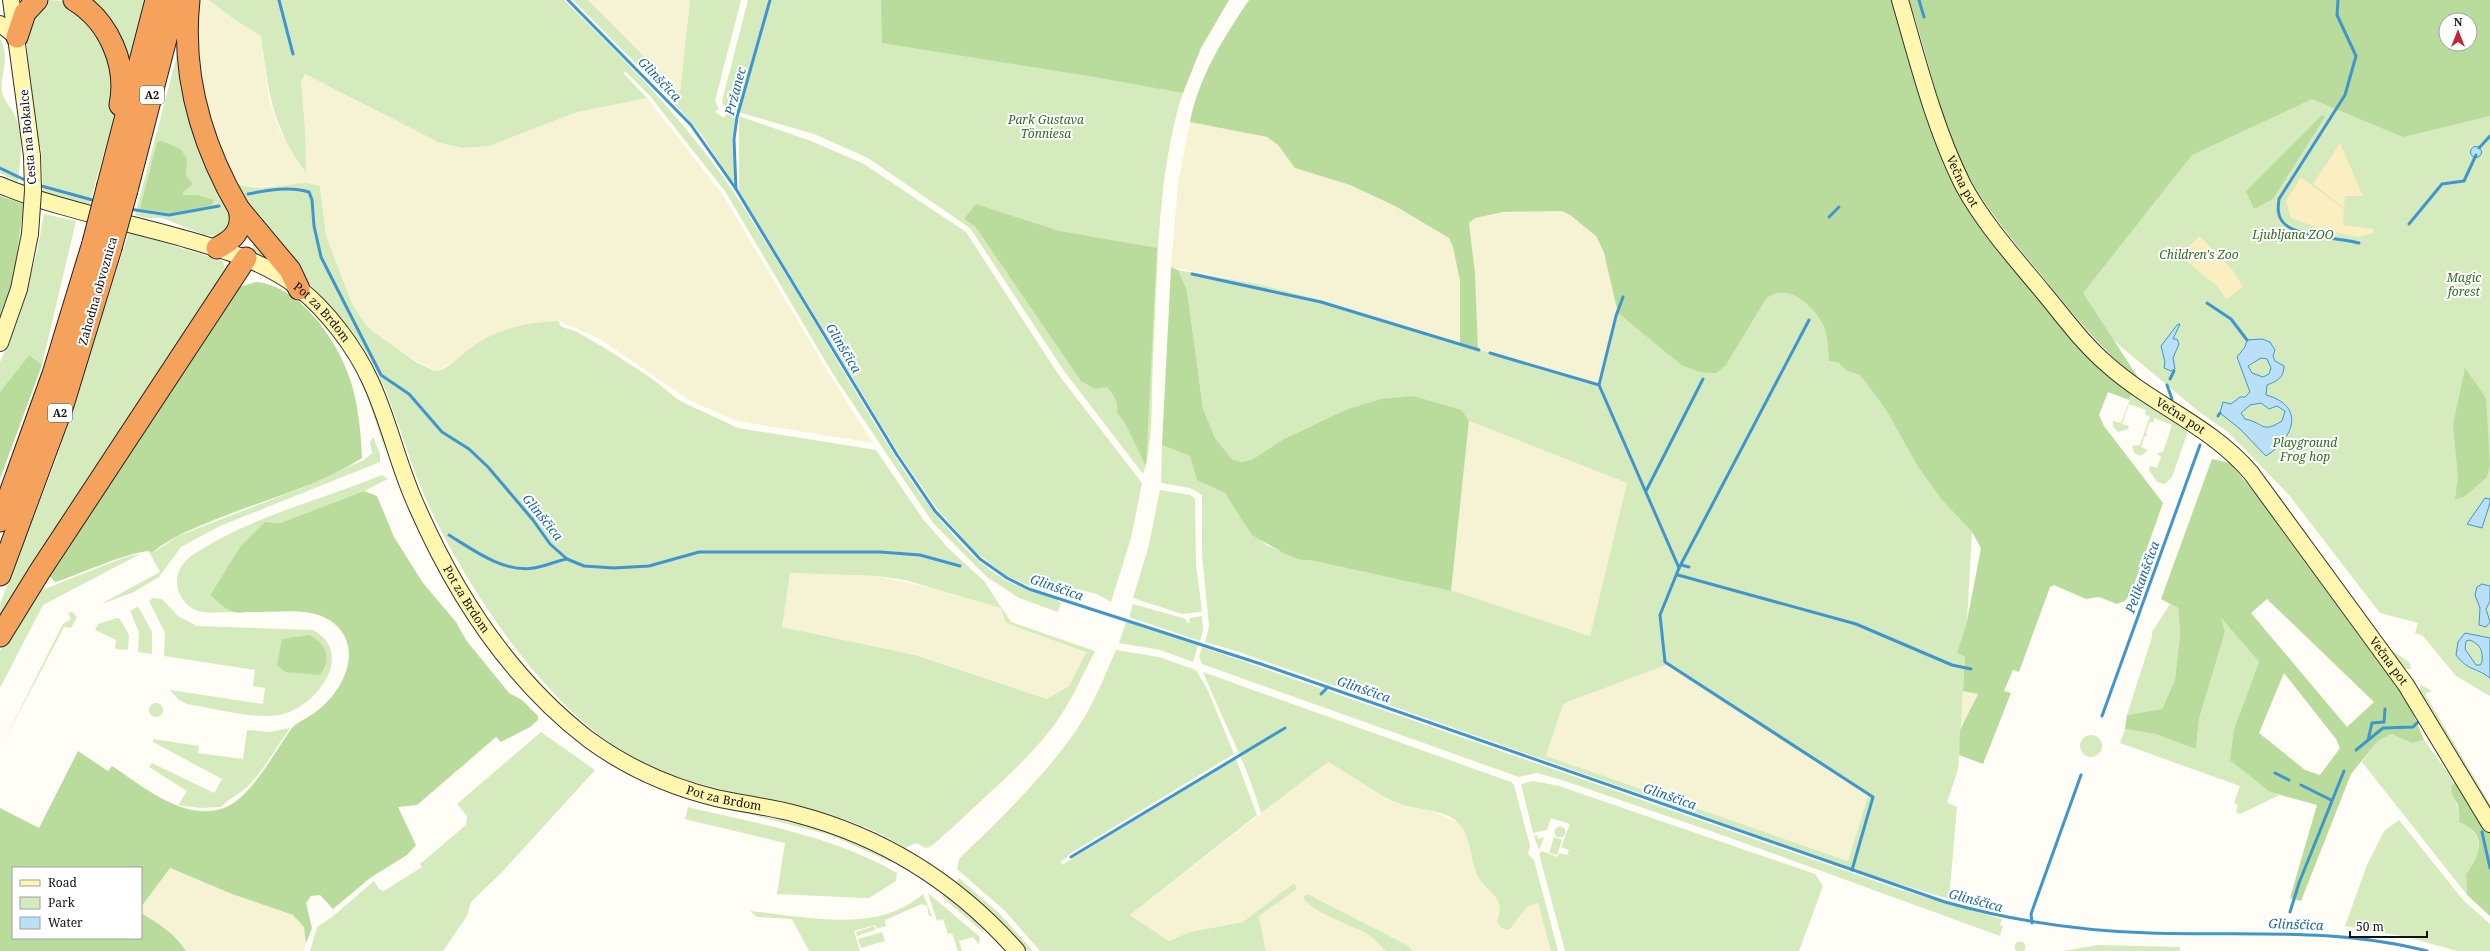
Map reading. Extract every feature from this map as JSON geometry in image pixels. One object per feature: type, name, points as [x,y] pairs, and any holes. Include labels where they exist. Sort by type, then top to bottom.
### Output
[{"type":"highway","points":[[17,38],[25,13],[36,0]]},
{"type":"highway","points":[[74,0],[91,12],[101,24],[115,50],[121,78],[118,114],[122,134]]},
{"type":"highway","name":"Zahodna obvoznica","points":[[118,187],[122,134],[156,0]]},
{"type":"highway","name":"Zahodna obvoznica","points":[[0,575],[63,405],[102,245],[118,187],[176,0]]},
{"type":"highway","points":[[189,0],[188,57],[194,104],[209,151],[239,209],[290,270],[299,289]]},
{"type":"highway","points":[[217,248],[228,243],[237,233],[241,219],[239,209]]},
{"type":"highway","name":"Zahodna obvoznica","points":[[0,521],[53,374],[102,245]]},
{"type":"highway","points":[[0,636],[40,571],[246,258]]},
{"type":"main road","name":"Cesta na Bokalce","points":[[0,342],[19,289],[30,234],[33,191],[32,156],[11,0]]},
{"type":"main road","name":"Večna pot","points":[[1900,0],[1942,136],[1964,185],[1982,215],[2080,338],[2107,365],[2141,390],[2202,429],[2224,446],[2251,473],[2406,685],[2490,824]]},
{"type":"main road","points":[[0,24],[17,38]]},
{"type":"main road","name":"Pot za Brdom","points":[[0,185],[43,200],[217,248],[246,258],[273,272],[299,289],[317,306],[350,346],[370,379],[398,463],[428,534],[462,594],[510,663],[560,715],[608,752],[637,769],[674,785],[719,799],[813,819],[855,833],[897,853],[927,870],[964,898],[1017,951]]},
{"type":"shaded area","points":[[198,0],[209,0],[235,20],[261,36],[269,99],[279,129],[305,172],[305,128],[301,81],[305,74],[440,143],[463,148],[489,146],[577,112],[647,98],[723,195],[825,367],[873,443],[737,421],[689,400],[600,339],[559,321],[453,362],[436,372],[391,346],[366,325],[352,304],[326,235],[321,190],[306,183],[284,186],[246,186],[236,182],[210,121],[203,90],[197,41]]},
{"type":"shaded area","points":[[588,0],[690,0],[681,93],[658,73]]},
{"type":"shaded area","points":[[1190,122],[1267,137],[1278,145],[1296,168],[1350,185],[1395,206],[1449,238],[1453,247],[1460,281],[1460,343],[1324,301],[1258,284],[1171,267],[1178,184]]},
{"type":"shaded area","points":[[1562,211],[1570,215],[1596,236],[1610,272],[1618,313],[1600,387],[1478,349],[1475,273],[1469,223],[1475,218],[1491,213]]},
{"type":"shaded area","points":[[1469,421],[1627,483],[1590,636],[1451,591]]},
{"type":"shaded area","points":[[789,573],[878,576],[941,590],[1001,608],[1006,623],[1086,651],[1069,686],[1047,699],[915,655],[782,627]]},
{"type":"shaded area","points":[[1666,664],[1868,796],[1848,861],[1546,756],[1563,705],[1567,702]]},
{"type":"shaded area","points":[[1963,691],[1978,693],[1960,730]]},
{"type":"shaded area","points":[[1327,762],[1417,809],[1426,808],[1459,823],[1466,834],[1474,865],[1481,880],[1498,898],[1501,909],[1522,912],[1527,907],[1538,903],[1551,951],[1413,951],[1407,945],[1315,897],[1305,900],[1314,907],[1369,935],[1386,951],[1266,951],[1259,916],[1297,889],[1294,883],[1243,922],[1190,932],[1169,941],[1130,915]]},
{"type":"shaded area","points":[[169,868],[232,894],[293,915],[304,927],[306,943],[304,951],[186,951],[179,940],[164,927],[142,914],[142,906]]},
{"type":"green space","points":[[46,0],[65,1],[107,44],[116,103],[115,114],[89,205],[43,193],[41,148],[37,146],[27,65],[27,21]]},
{"type":"green space","points":[[82,0],[145,0],[128,66]]},
{"type":"green space","points":[[209,0],[564,0],[632,68],[675,115],[733,191],[800,298],[887,444],[912,482],[939,518],[953,535],[982,564],[1012,583],[1057,600],[1061,603],[1058,612],[1019,598],[987,577],[933,523],[833,374],[725,191],[650,96],[625,71],[624,74],[647,98],[577,112],[489,146],[463,148],[440,143],[305,74],[301,81],[305,128],[306,173],[285,139],[273,108],[266,75],[261,36],[235,20]]},
{"type":"green space","points":[[573,0],[588,0],[680,93],[690,0],[741,0],[715,101],[719,109],[715,112],[724,118],[726,114],[736,115],[732,138],[735,181],[732,182],[702,135],[666,94]]},
{"type":"green space","name":"Park Gustava Tönniesa","points":[[748,0],[1229,0],[1198,53],[1190,72],[1179,106],[1171,141],[1161,214],[1149,448],[1143,474],[1064,371],[970,228],[868,158],[814,134],[731,110],[723,105],[722,101]]},
{"type":"green space","points":[[881,0],[1229,0],[1201,48],[1183,93],[1095,77],[882,43]]},
{"type":"green space","points":[[1249,0],[1894,0],[1926,111],[1941,155],[1964,198],[2133,391],[2129,400],[2108,392],[2099,415],[2104,426],[2163,503],[2131,593],[2125,601],[2117,604],[2099,597],[2086,599],[2054,585],[2050,587],[2019,672],[2013,670],[2004,691],[2011,693],[1983,764],[1959,755],[1960,730],[1978,694],[1963,691],[1965,657],[1957,653],[1967,621],[1981,548],[1972,532],[1941,499],[1918,467],[1886,410],[1860,375],[1847,371],[1839,363],[1829,361],[1828,344],[1824,327],[1814,311],[1799,298],[1791,294],[1774,294],[1766,299],[1726,365],[1716,373],[1700,372],[1681,365],[1618,313],[1604,253],[1596,236],[1570,215],[1562,211],[1503,212],[1475,218],[1469,223],[1475,273],[1478,349],[1460,343],[1460,281],[1453,247],[1449,238],[1395,206],[1350,185],[1295,168],[1278,145],[1267,137],[1190,122],[1199,89],[1213,58]]},
{"type":"green space","points":[[1909,0],[2490,0],[2490,116],[2403,137],[2312,99],[2192,155],[2083,293],[2139,379],[2102,346],[2079,321],[1990,210],[1961,162],[1939,102]]},
{"type":"green space","name":"Ljubljana ZOO","points":[[2490,0],[2490,696],[2456,676],[2423,636],[2415,633],[2418,623],[2380,613],[2289,495],[2228,432],[2198,411],[2112,339],[2065,288],[1962,30]]},
{"type":"green space","points":[[0,38],[5,52],[2,92],[15,116],[21,140],[21,157],[18,182],[0,173]]},
{"type":"green space","points":[[179,48],[230,210],[232,221],[222,236],[204,235],[163,218],[146,218],[135,215]]},
{"type":"green space","points":[[2322,115],[2325,117],[2273,199],[2254,209],[2246,191]]},
{"type":"green space","points":[[739,116],[811,141],[864,164],[966,232],[1058,374],[1142,483],[1131,538],[1111,602],[1097,594],[1068,587],[1056,594],[1027,585],[1007,576],[975,552],[938,510],[899,454],[739,191]]},
{"type":"green space","points":[[162,141],[180,149],[187,158],[186,176],[193,184],[183,192],[182,195],[197,195],[214,200],[212,205],[172,213],[140,209],[157,142]]},
{"type":"green space","points":[[236,182],[250,187],[304,183],[320,186],[326,235],[352,304],[366,325],[375,333],[416,362],[434,371],[444,369],[472,347],[492,335],[514,327],[559,321],[560,326],[577,332],[608,350],[651,378],[680,401],[738,428],[876,450],[923,519],[948,548],[984,581],[1011,622],[1095,651],[1061,716],[1044,738],[1005,779],[936,843],[926,848],[916,843],[905,848],[873,831],[839,818],[804,808],[699,783],[664,772],[631,756],[599,735],[568,708],[539,677],[511,642],[485,605],[462,568],[425,497],[389,399],[372,362],[349,328],[281,254],[255,223],[247,209]],"holes":[[[790,573],[878,576],[905,580],[1001,608],[1006,623],[1086,652],[1069,686],[1047,699],[915,655],[782,627]]]},
{"type":"green space","points":[[0,196],[24,204],[12,289],[0,323]]},
{"type":"green space","points":[[976,204],[1059,231],[1157,248],[1146,466],[1125,423],[1117,413],[1117,402],[1112,393],[1107,387],[1095,389],[1081,381],[975,226],[964,219]]},
{"type":"green space","points":[[44,214],[76,221],[42,365],[29,355],[0,392],[0,362],[16,325],[26,292],[37,252]]},
{"type":"green space","points":[[129,232],[223,261],[226,273],[0,625],[0,604],[56,460]]},
{"type":"green space","points":[[253,240],[271,261],[253,252]]},
{"type":"green space","points":[[1171,267],[1178,270],[1187,290],[1203,408],[1215,438],[1232,459],[1242,462],[1252,460],[1282,440],[1345,410],[1381,399],[1414,396],[1462,410],[1469,421],[1451,591],[1310,560],[1301,560],[1285,554],[1252,535],[1225,493],[1197,480],[1190,456],[1162,445]]},
{"type":"green space","points":[[1178,270],[1258,284],[1324,301],[1599,387],[1618,313],[1681,365],[1726,365],[1766,299],[1774,294],[1783,293],[1791,294],[1807,304],[1814,311],[1824,327],[1827,339],[1829,361],[1839,363],[1847,371],[1860,375],[1886,410],[1918,467],[1941,499],[1972,532],[1967,621],[1957,653],[1965,657],[1958,769],[1947,803],[1957,807],[1949,899],[1879,878],[1236,651],[1205,642],[1209,626],[1202,555],[1202,495],[1190,488],[1161,483],[1162,445],[1190,456],[1216,488],[1225,493],[1266,545],[1301,560],[1310,560],[1456,592],[1590,636],[1627,483],[1469,421],[1462,410],[1414,396],[1345,410],[1282,440],[1252,461],[1242,462],[1232,459],[1215,438],[1203,408],[1187,290]],"holes":[[[1666,665],[1868,796],[1848,861],[1546,756],[1563,705],[1567,702]]]},
{"type":"green space","points":[[256,282],[272,286],[288,294],[302,304],[327,333],[344,364],[350,379],[357,408],[362,458],[326,478],[226,515],[186,532],[172,539],[153,552],[146,551],[135,553],[55,582],[49,576],[239,287]]},
{"type":"green space","points":[[29,355],[42,365],[0,479],[0,392]]},
{"type":"green space","points":[[354,366],[359,369],[379,424],[386,454],[367,395]]},
{"type":"green space","points":[[2465,368],[2486,398],[2490,464],[2487,477],[2464,497],[2455,499],[2458,478],[2453,425]]},
{"type":"green space","points":[[2133,391],[2187,428],[2187,434],[2172,477],[2165,484],[2157,482],[2149,470],[2150,466],[2157,468],[2161,457],[2157,453],[2163,452],[2172,425],[2154,418],[2154,422],[2150,422],[2146,432],[2147,436],[2144,437],[2141,447],[2148,450],[2141,456],[2134,453],[2132,446],[2140,445],[2150,416],[2145,415],[2146,410],[2129,404],[2122,424],[2129,426],[2128,429],[2118,432],[2113,426],[2113,421],[2121,423]]},
{"type":"green space","points":[[373,437],[380,453],[380,462],[220,526],[181,547],[159,577],[132,593],[101,604],[160,572],[148,550],[154,552],[178,536],[302,488],[364,460],[372,453],[370,442]]},
{"type":"green space","points":[[2212,459],[2230,463],[2260,499],[2408,701],[2424,740],[2412,743],[2391,734],[2378,741],[2351,774],[2301,901],[2290,898],[2317,805],[2270,792],[2230,760],[2234,729],[2259,662],[2221,618],[2225,632],[2199,719],[2196,749],[2155,734],[2125,729],[2127,715],[2162,709],[2175,680],[2180,634],[2178,608],[2161,599]],"holes":[[[2267,599],[2374,702],[2347,727],[2251,613]],[[2284,673],[2336,739],[2340,748],[2320,775],[2305,770],[2259,733]]]},
{"type":"green space","points":[[382,475],[388,479],[364,491],[280,523],[271,522],[226,570],[210,595],[232,612],[211,613],[198,611],[191,608],[181,598],[178,591],[177,578],[183,564],[191,556],[249,525]]},
{"type":"green space","points":[[1160,490],[1190,495],[1195,499],[1196,564],[1202,611],[1199,612],[1182,614],[1133,598],[1149,545]]},
{"type":"green space","points":[[364,491],[377,496],[394,537],[423,583],[456,622],[466,640],[509,693],[522,700],[538,716],[538,720],[530,727],[501,742],[496,737],[417,805],[398,807],[416,845],[407,855],[370,878],[333,909],[320,895],[311,896],[306,903],[312,928],[306,943],[304,927],[293,915],[232,894],[170,868],[142,906],[142,867],[12,867],[12,939],[142,939],[142,914],[172,934],[186,951],[0,951],[0,808],[39,828],[78,751],[108,771],[112,766],[150,792],[179,806],[194,810],[209,811],[224,808],[234,803],[244,795],[262,773],[292,728],[326,703],[341,684],[346,673],[349,650],[346,639],[339,628],[330,620],[309,613],[297,611],[235,612],[226,608],[210,595],[241,546],[265,522],[280,523]]},
{"type":"green space","points":[[142,553],[43,605],[0,688],[0,651],[37,592],[123,558]]},
{"type":"green space","points":[[153,598],[162,599],[178,616],[197,626],[313,630],[325,640],[331,652],[331,665],[327,678],[319,690],[308,701],[296,709],[283,714],[272,716],[248,715],[187,704],[179,700],[170,690],[263,704],[265,688],[253,686],[255,670],[164,656],[165,633],[149,601]]},
{"type":"green space","points":[[1133,604],[1186,619],[1186,622],[1189,623],[1190,618],[1202,616],[1203,631],[1200,641],[1129,617]]},
{"type":"green space","points":[[2170,604],[2178,608],[2180,634],[2175,680],[2162,709],[2127,715],[2152,637],[2152,632]]},
{"type":"green space","points":[[137,607],[139,608],[152,632],[152,654],[138,652],[139,632],[130,611]]},
{"type":"green space","points":[[72,612],[77,617],[71,628],[64,627],[1,747],[63,624],[71,619],[68,613]]},
{"type":"green space","points":[[2220,617],[2259,662],[2234,729],[2270,792],[2280,795],[2240,814],[2236,812],[2238,805],[2234,803],[2240,786],[2120,743],[2125,729],[2155,734],[2196,749],[2199,719],[2225,632]]},
{"type":"green space","points":[[117,618],[120,619],[129,635],[128,650],[115,649],[116,640],[95,630],[98,624]]},
{"type":"green space","points":[[1126,622],[1198,645],[1193,662],[1160,650],[1119,643]]},
{"type":"green space","points":[[309,635],[324,647],[327,658],[324,669],[320,675],[285,672],[277,665],[282,639]]},
{"type":"green space","points":[[1202,647],[1901,890],[2002,919],[2000,925],[2003,926],[2000,936],[1725,836],[1562,780],[1537,773],[1519,777],[1202,664],[1199,657]]},
{"type":"green space","points":[[2387,647],[2409,662],[2411,669],[2403,669]]},
{"type":"green space","points":[[1116,650],[1159,657],[1196,670],[1208,691],[1234,754],[1071,853],[1061,862],[1062,865],[1236,759],[1257,815],[1130,915],[1169,941],[1190,932],[1243,922],[1294,883],[1297,889],[1259,916],[1266,951],[1040,951],[1005,911],[957,869],[959,859],[1035,782],[1075,732],[1092,703]]},
{"type":"green space","points":[[1203,672],[1511,782],[1514,785],[1530,846],[1528,854],[1534,860],[1558,951],[1551,951],[1538,903],[1527,907],[1509,930],[1501,928],[1497,922],[1500,907],[1497,898],[1481,881],[1477,874],[1464,831],[1460,825],[1447,816],[1401,804],[1392,800],[1328,762],[1261,813],[1242,759]]},
{"type":"green space","points":[[2421,685],[2432,691],[2425,694],[2490,804],[2490,814],[2419,694]]},
{"type":"green space","points":[[156,703],[161,705],[163,710],[161,715],[156,717],[151,715],[149,710],[151,705]]},
{"type":"green space","points":[[290,728],[254,780],[245,789],[221,807],[200,808],[178,805],[187,791],[149,767],[152,763],[214,793],[222,779],[153,742],[153,739],[199,746],[198,753],[243,759],[247,730],[270,732]]},
{"type":"green space","points":[[541,732],[595,770],[503,871],[471,902],[467,916],[443,951],[310,951],[317,927],[332,917],[374,881],[379,889],[384,891],[422,867],[420,864],[466,825],[467,816],[457,804]]},
{"type":"green space","points":[[2391,734],[2412,743],[2424,740],[2455,782],[2451,786],[2458,808],[2458,817],[2472,830],[2476,836],[2479,850],[2477,857],[2466,874],[2467,895],[2362,762],[2378,741]]},
{"type":"green space","points":[[2091,735],[2099,738],[2102,746],[2099,754],[2091,757],[2083,754],[2080,746],[2083,738]]},
{"type":"green space","points":[[2458,779],[2490,832],[2490,916],[2467,895],[2466,874],[2476,859],[2479,845],[2478,838],[2474,832],[2459,822],[2458,805],[2452,794],[2451,786]]},
{"type":"green space","points":[[1533,781],[1559,786],[1815,874],[1823,886],[1799,951],[1565,951],[1539,854],[1542,851],[1557,857],[1559,853],[1567,855],[1569,850],[1561,847],[1570,824],[1551,818],[1547,830],[1533,833],[1521,784]]},
{"type":"green space","points":[[688,807],[795,832],[847,849],[873,860],[897,873],[896,881],[869,898],[777,894],[785,843],[685,819]]},
{"type":"green space","points":[[721,807],[813,827],[842,836],[893,860],[891,862],[830,835]]},
{"type":"green space","points":[[2399,820],[2463,900],[2490,924],[2490,951],[2457,951],[2407,937],[2345,926],[2367,865],[2384,831]]},
{"type":"green space","points":[[1560,826],[1564,828],[1566,832],[1564,836],[1560,838],[1556,836],[1554,832],[1556,828]]},
{"type":"green space","points":[[1537,835],[1538,839],[1544,837],[1540,849],[1538,848],[1534,836]]},
{"type":"green space","points":[[1554,837],[1562,840],[1557,855],[1549,853]]},
{"type":"green space","points":[[959,878],[1000,914],[1033,951],[1027,951],[997,917],[956,882]]},
{"type":"green space","points":[[928,893],[980,937],[979,945],[973,937],[959,941],[962,951],[958,951],[952,933],[948,934],[943,919],[937,921]]},
{"type":"green space","points":[[945,893],[983,928],[984,933],[941,896]]},
{"type":"green space","points":[[923,894],[932,916],[929,916],[927,906],[922,904],[885,920],[886,926],[877,929],[875,925],[854,931],[860,951],[809,951],[792,919],[757,917],[750,911],[817,919],[862,919],[884,915],[904,907]]},
{"type":"green space","points":[[1308,894],[1407,945],[1413,951],[1386,951],[1367,934],[1322,913],[1307,903],[1303,897]]},
{"type":"green space","points":[[874,926],[875,930],[857,936],[856,932]]},
{"type":"green space","points":[[882,932],[885,941],[861,948],[858,939]]},
{"type":"green space","points":[[2018,942],[2022,942],[2024,943],[2024,951],[2018,952],[2015,949],[2015,945]]},
{"type":"green space","points":[[2098,945],[2180,947],[2180,951],[2063,951]]},
{"type":"sand","points":[[2340,143],[2363,196],[2345,196],[2344,208],[2313,184]]},
{"type":"sand","points":[[2301,177],[2344,209],[2343,225],[2373,229],[2374,233],[2358,237],[2321,229],[2291,218],[2286,201]]},
{"type":"sand","name":"Children's Zoo","points":[[2200,236],[2234,272],[2243,287],[2226,299],[2218,287],[2179,255]]},
{"type":"water","points":[[2476,146],[2480,148],[2482,152],[2480,156],[2476,158],[2472,156],[2470,152],[2472,148]]},
{"type":"water","points":[[2180,324],[2173,339],[2177,339],[2179,344],[2173,358],[2175,369],[2171,371],[2164,368],[2165,362],[2161,346],[2177,325]]},
{"type":"water","points":[[2262,339],[2270,342],[2275,350],[2273,356],[2275,361],[2284,366],[2281,376],[2274,382],[2267,385],[2266,395],[2279,400],[2287,407],[2291,414],[2292,423],[2289,432],[2276,449],[2266,456],[2240,429],[2220,413],[2223,402],[2231,404],[2240,397],[2245,397],[2250,392],[2237,357],[2245,347],[2247,340]],"holes":[[[2261,358],[2267,359],[2271,368],[2269,374],[2263,377],[2252,373],[2248,366]],[[2261,403],[2269,409],[2277,406],[2285,411],[2282,421],[2270,427],[2266,427],[2245,419],[2241,413],[2250,405]]]},
{"type":"water","points":[[2485,498],[2490,499],[2490,503],[2482,528],[2467,524]]},
{"type":"water","points":[[2482,584],[2490,586],[2490,601],[2486,609],[2490,622],[2486,627],[2479,625],[2480,608],[2475,595],[2477,587]]},
{"type":"water","points":[[2465,633],[2490,638],[2490,678],[2464,664],[2460,660],[2456,655],[2458,642]],"holes":[[[2470,640],[2479,646],[2482,652],[2482,662],[2480,665],[2476,665],[2465,649],[2466,641]]]},
{"type":"waterway","points":[[279,0],[293,54]]},
{"type":"waterway","name":"Glinščica","points":[[568,0],[691,125],[736,189],[897,455],[935,511],[980,559],[1007,578],[1029,589],[1261,664],[1945,902],[1970,909],[2021,920],[2098,930],[2185,934],[2289,934],[2358,938],[2393,943],[2427,951]]},
{"type":"waterway","name":"Pržanec","points":[[736,189],[734,139],[737,117],[770,0]]},
{"type":"waterway","points":[[1919,0],[1924,17]]},
{"type":"waterway","points":[[2338,0],[2337,15],[2356,56],[2345,95],[2279,199],[2278,210],[2282,221],[2296,230],[2306,234],[2359,243]]},
{"type":"waterway","points":[[2479,148],[2490,136]]},
{"type":"waterway","points":[[2409,224],[2442,184],[2464,181],[2476,155]]},
{"type":"waterway","points":[[0,168],[27,181]]},
{"type":"waterway","points":[[38,185],[96,201]]},
{"type":"waterway","name":"Glinščica","points":[[248,194],[287,189],[309,192],[312,200],[314,226],[321,257],[381,375],[409,394],[442,432],[469,449],[488,467],[533,520],[550,544],[567,559],[584,566],[614,568],[649,566],[699,552],[880,552],[920,555],[960,566]]},
{"type":"waterway","points":[[129,209],[169,215],[219,206]]},
{"type":"waterway","points":[[1829,217],[1839,207]]},
{"type":"waterway","points":[[1192,274],[1321,302],[1479,350]]},
{"type":"waterway","points":[[1599,385],[1616,316],[1623,297]]},
{"type":"waterway","points":[[2207,303],[2231,319],[2247,340]]},
{"type":"waterway","points":[[1679,568],[1809,320]]},
{"type":"waterway","points":[[1490,353],[1599,385],[1679,568],[1660,615],[1665,662],[1873,797],[1852,870]]},
{"type":"waterway","points":[[2170,379],[2174,371]]},
{"type":"waterway","points":[[1646,491],[1703,379]]},
{"type":"waterway","points":[[2167,385],[2172,399]]},
{"type":"waterway","name":"Pelikanščica","points":[[2102,716],[2200,445]]},
{"type":"waterway","points":[[449,535],[489,559],[511,567],[523,569],[534,568],[567,559]]},
{"type":"waterway","points":[[1681,565],[1689,567]]},
{"type":"waterway","points":[[1678,575],[1856,624],[1952,665],[1971,669]]},
{"type":"waterway","points":[[1321,694],[1328,687]]},
{"type":"waterway","points":[[2368,740],[2372,723],[2384,722],[2385,709]]},
{"type":"waterway","points":[[2356,750],[2383,728],[2413,727],[2418,722]]},
{"type":"waterway","points":[[1071,857],[1285,728]]},
{"type":"waterway","points":[[2290,912],[2299,883],[2344,771]]},
{"type":"waterway","points":[[2275,773],[2289,780]]},
{"type":"waterway","name":"Pelikanščica","points":[[2032,923],[2031,914],[2081,775]]},
{"type":"waterway","points":[[2301,785],[2331,800]]},
{"type":"waterway","points":[[2482,832],[2490,868]]},
{"type":"park label","name":"Magic forest","points":[[2464,285]]},
{"type":"park label","name":"Playground Frog hop","points":[[2305,450]]}]
